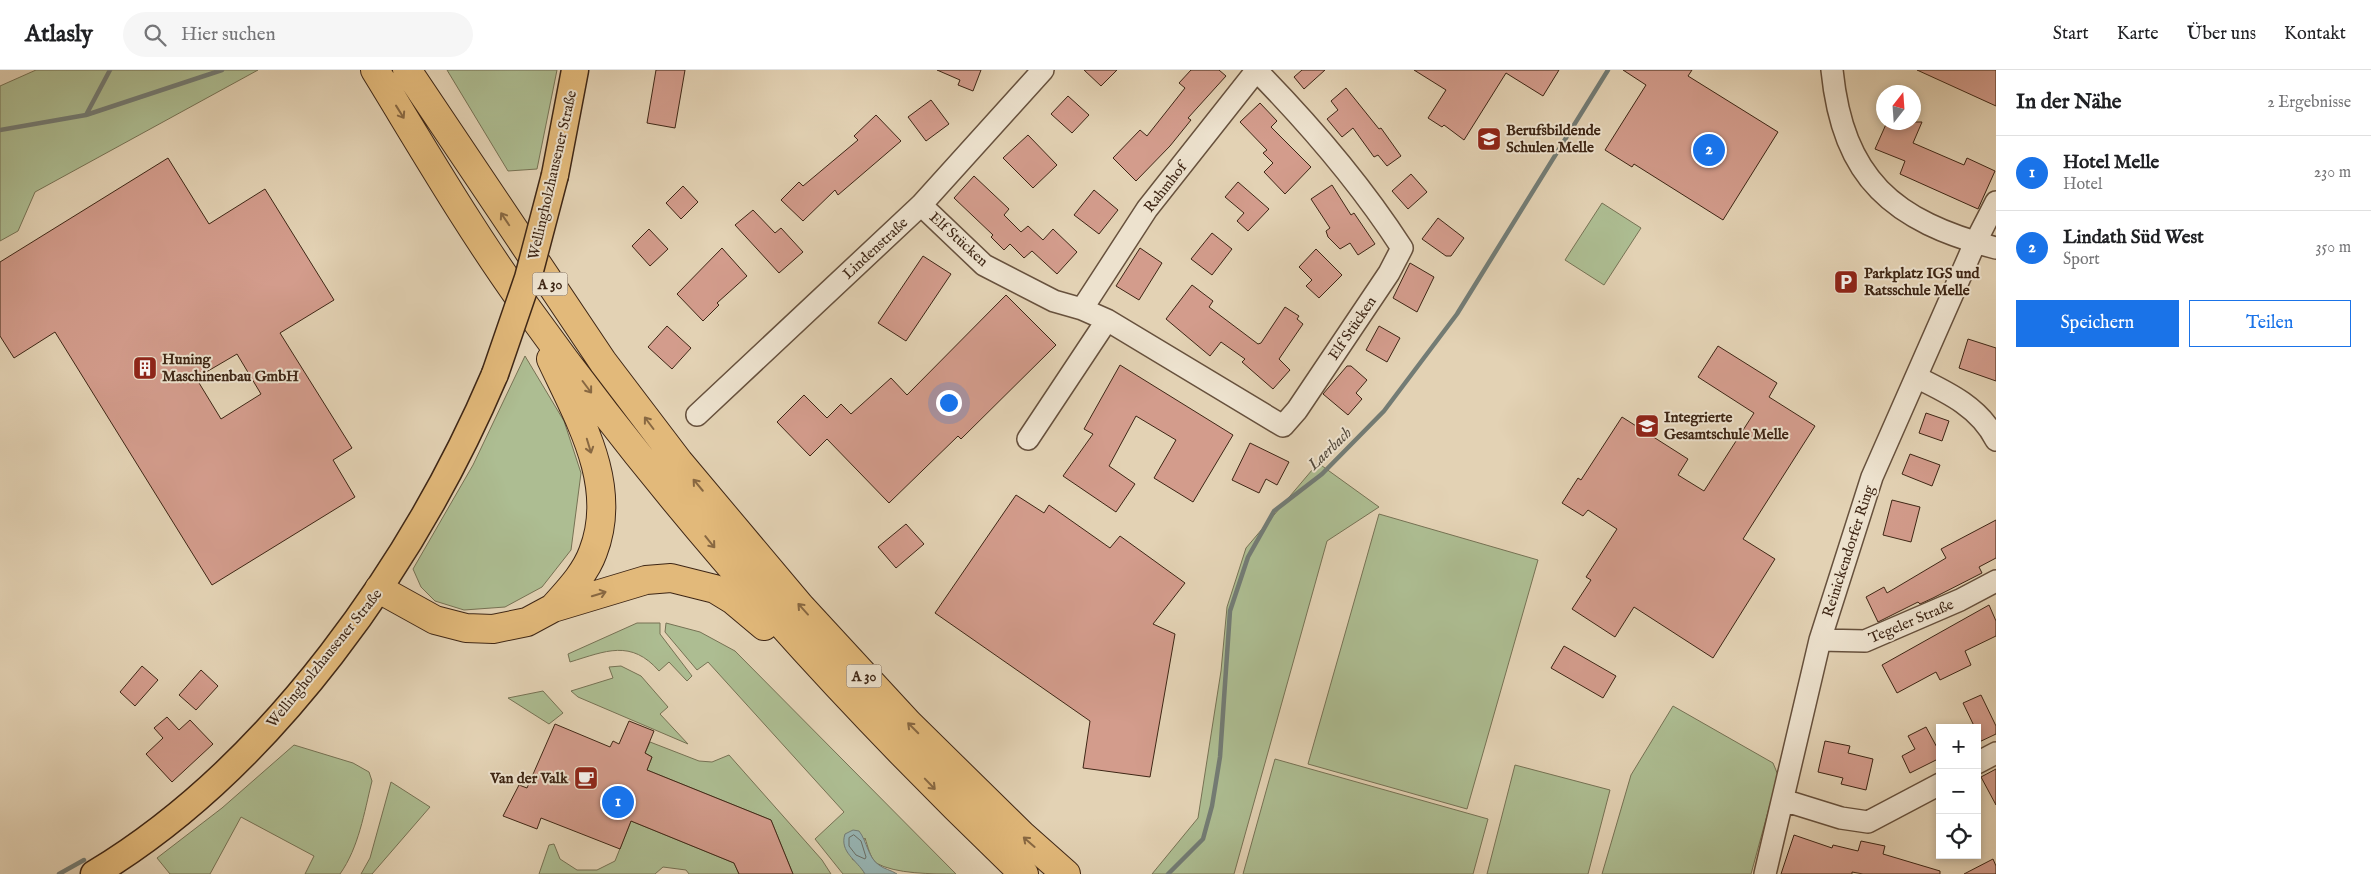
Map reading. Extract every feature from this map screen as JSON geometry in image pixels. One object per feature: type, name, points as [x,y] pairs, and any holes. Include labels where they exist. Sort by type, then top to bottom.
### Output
[{"type":"highway","name":"A 30","points":[[375,70],[440,176],[525,307],[635,450],[731,567],[847,699],[938,792],[1024,874]]},
{"type":"highway","name":"A 30","points":[[407,70],[602,362],[678,462],[800,606],[908,723],[1022,836],[1066,874]]},
{"type":"highway","points":[[416,70],[427,102]]},
{"type":"highway","points":[[525,307],[584,429],[601,482],[602,519],[593,553],[576,582],[553,608]]},
{"type":"highway","points":[[379,589],[435,620],[466,628],[493,629],[526,622],[553,608],[646,580],[671,578],[715,589],[733,600],[847,699]]},
{"type":"main road","name":"Wellingholzhausener Straße","points":[[94,874],[152,836],[196,799],[261,735],[316,672],[379,589],[438,494],[495,374],[528,278],[555,175],[575,70]]},
{"type":"street","name":"Rahmhof","points":[[1082,309],[1148,209],[1256,70]]},
{"type":"street","name":"Elf Stücken","points":[[921,205],[984,265],[1054,301],[1082,309],[1107,320],[1283,426],[1297,410],[1389,273],[1402,248],[1381,216],[1307,123],[1256,70]]},
{"type":"street","points":[[1832,70],[1835,100],[1844,135],[1855,160],[1870,181],[1889,201],[1911,215],[1936,228],[1976,243],[1996,248]]},
{"type":"street","name":"Lindenstraße","points":[[697,415],[921,205],[1034,73]]},
{"type":"street","name":"Reinickendorfer Ring","points":[[1765,874],[1820,640],[1872,477],[1996,202]]},
{"type":"street","points":[[1028,438],[1107,320]]},
{"type":"street","points":[[1918,378],[1969,406],[1990,428],[1996,440]]},
{"type":"street","name":"Tegeler Straße","points":[[1820,640],[1864,641],[1960,600],[1996,581]]},
{"type":"street","points":[[1981,762],[1996,753]]},
{"type":"street","points":[[1783,800],[1840,818],[1868,822],[1936,786]]},
{"type":"green space","points":[[36,70],[258,70],[35,192],[18,231],[0,241],[0,86]]},
{"type":"green space","points":[[447,70],[557,70],[537,169],[508,171]]},
{"type":"green space","points":[[1602,203],[1641,228],[1604,285],[1565,260]]},
{"type":"green space","points":[[525,356],[564,421],[581,473],[571,550],[542,587],[505,607],[464,610],[435,601],[421,587],[413,569],[473,465]]},
{"type":"green space","points":[[1318,463],[1379,507],[1327,541],[1234,874],[1152,874],[1198,818],[1221,671],[1227,607],[1246,548]]},
{"type":"green space","points":[[1379,514],[1538,560],[1467,809],[1308,764]]},
{"type":"green space","points":[[637,623],[660,623],[660,634],[692,676],[687,681],[669,662],[659,671],[649,661],[628,651],[618,650],[595,654],[570,662],[568,654]]},
{"type":"green space","points":[[666,623],[700,632],[735,651],[956,874],[914,873],[884,867],[874,861],[865,838],[852,859],[859,863],[865,874],[843,874],[815,839],[844,812],[708,662],[697,670],[665,632]]},
{"type":"green space","points":[[621,666],[641,676],[668,707],[660,714],[688,744],[578,697],[571,691],[613,678],[609,667]]},
{"type":"green space","points":[[543,691],[563,713],[549,724],[508,698]]},
{"type":"green space","points":[[1673,706],[1773,763],[1778,775],[1751,874],[1602,874],[1631,775]]},
{"type":"green space","points":[[650,742],[699,761],[712,762],[729,755],[822,860],[831,874],[793,874],[771,820],[647,770],[652,757],[645,753]]},
{"type":"green space","points":[[294,745],[353,763],[369,772],[372,781],[360,829],[352,853],[340,874],[305,874],[314,856],[241,817],[210,874],[170,874],[157,858],[222,808]]},
{"type":"green space","points":[[1275,759],[1488,819],[1473,874],[1243,874]]},
{"type":"green space","points":[[1515,765],[1610,790],[1588,874],[1487,874]]},
{"type":"green space","points":[[391,782],[430,807],[372,874],[361,874],[370,858]]},
{"type":"green space","points":[[631,821],[734,863],[739,874],[689,874],[686,870],[663,867],[655,874],[539,874],[549,845],[554,844],[560,859],[577,870],[597,870],[615,861]]},
{"type":"water","points":[[853,830],[859,831],[875,862],[897,874],[865,874],[844,846],[845,834]]},
{"type":"building","points":[[656,70],[685,70],[675,128],[647,123]]},
{"type":"building","points":[[937,70],[981,70],[973,91],[958,85],[960,80]]},
{"type":"building","points":[[1084,70],[1117,70],[1101,86]]},
{"type":"building","points":[[1191,70],[1219,70],[1226,76],[1188,118],[1191,120],[1170,146],[1136,181],[1113,158],[1140,130],[1147,136],[1185,88],[1179,83]]},
{"type":"building","points":[[1302,70],[1325,70],[1304,89],[1294,77]]},
{"type":"building","points":[[1414,70],[1559,70],[1543,96],[1506,73],[1464,140],[1444,125],[1442,127],[1428,118],[1446,90]]},
{"type":"building","points":[[1623,70],[1692,70],[1688,76],[1778,132],[1723,220],[1634,164],[1632,167],[1605,150],[1646,85]]},
{"type":"building","points":[[1917,70],[1996,70],[1996,106]]},
{"type":"building","points":[[1346,88],[1379,129],[1381,128],[1401,156],[1387,166],[1378,155],[1374,157],[1353,128],[1342,137],[1327,119],[1338,110],[1331,101]]},
{"type":"building","points":[[1068,96],[1089,115],[1072,133],[1051,114]]},
{"type":"building","points":[[931,100],[949,124],[926,141],[908,117]]},
{"type":"building","points":[[1260,103],[1277,121],[1271,127],[1311,167],[1285,194],[1264,172],[1273,163],[1263,153],[1267,150],[1240,122]]},
{"type":"building","points":[[876,115],[901,141],[838,195],[835,190],[803,221],[781,200],[799,182],[803,186],[858,140],[854,136]]},
{"type":"building","points":[[1883,130],[1919,130],[1913,143],[1964,165],[1967,158],[1995,171],[1978,209],[1900,174],[1905,161],[1875,149]]},
{"type":"building","points":[[1028,135],[1057,165],[1033,188],[1003,158]]},
{"type":"building","name":"Huning Maschinenbau GmbH","points":[[168,158],[209,224],[265,189],[334,300],[280,333],[352,448],[333,460],[355,497],[212,585],[55,332],[14,358],[0,336],[0,262]],"holes":[[[237,354],[261,394],[221,419],[196,378]]]},
{"type":"building","points":[[1411,174],[1427,192],[1408,209],[1392,191]]},
{"type":"building","points":[[974,176],[1009,209],[1004,215],[1021,232],[1028,226],[1043,240],[1053,229],[1077,252],[1057,274],[1032,251],[1024,258],[1010,244],[1004,250],[991,237],[993,235],[954,198]]},
{"type":"building","points":[[1238,182],[1269,209],[1248,231],[1237,221],[1244,213],[1225,197]]},
{"type":"building","points":[[1332,185],[1351,215],[1354,213],[1375,244],[1358,255],[1350,243],[1340,249],[1328,237],[1326,231],[1330,228],[1311,199]]},
{"type":"building","points":[[683,186],[698,202],[681,219],[666,203]]},
{"type":"building","points":[[1094,190],[1118,210],[1099,234],[1074,215]]},
{"type":"building","points":[[753,210],[775,233],[781,228],[803,252],[779,273],[735,225]]},
{"type":"building","points":[[1438,218],[1464,238],[1451,256],[1446,256],[1422,239]]},
{"type":"building","points":[[649,229],[668,249],[650,266],[632,246]]},
{"type":"building","points":[[1212,233],[1232,249],[1212,275],[1191,259]]},
{"type":"building","points":[[722,248],[747,276],[717,303],[719,305],[703,321],[677,294]]},
{"type":"building","points":[[1140,248],[1162,263],[1139,300],[1116,286]]},
{"type":"building","points":[[1316,249],[1342,275],[1319,298],[1306,286],[1312,280],[1299,267]]},
{"type":"building","points":[[923,256],[951,274],[906,341],[878,323]]},
{"type":"building","points":[[1410,263],[1434,277],[1417,312],[1393,298]]},
{"type":"building","points":[[1192,285],[1213,301],[1209,307],[1258,344],[1261,343],[1285,307],[1299,316],[1297,319],[1303,324],[1279,359],[1290,370],[1273,389],[1242,362],[1245,359],[1221,342],[1210,356],[1166,319]]},
{"type":"building","points":[[1006,295],[1056,345],[961,439],[958,436],[889,503],[827,439],[810,456],[777,422],[804,395],[827,418],[841,404],[851,414],[891,378],[907,395]]},
{"type":"building","points":[[667,326],[691,348],[672,369],[648,347]]},
{"type":"building","points":[[1379,326],[1400,338],[1387,362],[1366,350]]},
{"type":"building","points":[[1968,339],[1996,348],[1996,381],[1959,368]]},
{"type":"building","points":[[1718,346],[1777,383],[1769,397],[1815,426],[1743,539],[1775,559],[1713,658],[1634,607],[1615,637],[1572,609],[1591,580],[1586,577],[1617,529],[1588,510],[1583,516],[1562,503],[1578,478],[1581,480],[1622,417],[1688,459],[1678,475],[1704,491],[1754,413],[1698,377]]},
{"type":"building","points":[[1120,365],[1233,435],[1193,502],[1154,478],[1176,440],[1136,416],[1109,466],[1135,484],[1116,512],[1063,476],[1093,434],[1084,429]]},
{"type":"building","points":[[1347,366],[1351,366],[1367,380],[1356,393],[1362,399],[1348,415],[1323,394]]},
{"type":"building","points":[[1926,413],[1949,421],[1942,441],[1919,433]]},
{"type":"building","points":[[1250,443],[1289,462],[1277,485],[1266,479],[1259,493],[1232,480]]},
{"type":"building","points":[[1910,454],[1940,465],[1932,486],[1902,474]]},
{"type":"building","points":[[1016,495],[1044,513],[1049,505],[1110,548],[1120,536],[1185,583],[1153,624],[1175,634],[1150,777],[1083,768],[1090,721],[935,613]]},
{"type":"building","points":[[1892,500],[1920,507],[1911,542],[1883,535]]},
{"type":"building","points":[[1996,520],[1996,558],[1979,567],[1982,573],[1933,598],[1920,604],[1918,602],[1878,622],[1866,597],[1884,587],[1887,593],[1946,558],[1941,549]]},
{"type":"building","points":[[906,524],[924,544],[896,568],[878,547]]},
{"type":"building","points":[[1989,605],[1996,621],[1996,636],[1965,651],[1971,665],[1940,680],[1936,672],[1897,693],[1882,665]]},
{"type":"building","points":[[1564,646],[1616,676],[1603,698],[1551,668]]},
{"type":"building","points":[[142,666],[158,680],[135,706],[120,692]]},
{"type":"building","points":[[201,670],[218,686],[196,710],[179,695]]},
{"type":"building","points":[[1981,695],[1996,726],[1996,734],[1981,741],[1981,724],[1973,724],[1963,703]]},
{"type":"building","points":[[167,717],[179,730],[190,720],[213,744],[172,782],[146,754],[163,738],[154,728]]},
{"type":"building","points":[[629,721],[654,731],[645,753],[652,757],[647,770],[771,820],[793,874],[739,874],[734,863],[631,821],[620,849],[541,818],[537,829],[503,816],[519,785],[527,788],[555,724],[610,747],[613,741],[619,744]]},
{"type":"building","points":[[1926,727],[1936,746],[1936,760],[1910,773],[1902,756],[1915,749],[1908,736]]},
{"type":"building","points":[[1825,741],[1850,746],[1848,753],[1873,759],[1866,790],[1841,784],[1843,778],[1818,772]]},
{"type":"building","points":[[1996,769],[1996,805],[1981,777]]},
{"type":"building","points":[[1794,835],[1832,848],[1833,845],[1858,851],[1861,841],[1885,846],[1883,854],[1940,871],[1940,874],[1863,874],[1852,872],[1852,874],[1781,874]]},
{"type":"building","points":[[1993,859],[1996,866],[1996,874],[1964,874]]},
{"type":"waterway","points":[[0,130],[86,115],[110,70]]},
{"type":"waterway","points":[[86,115],[222,70]]},
{"type":"waterway","name":"Laerbach","points":[[1168,874],[1203,839],[1212,806],[1220,757],[1230,611],[1248,557],[1274,511],[1322,474],[1384,411],[1457,314],[1608,70]]},
{"type":"waterway","points":[[59,874],[84,860]]},
{"type":"place","name":"Berufsbildende Schulen Melle","points":[[1489,139]]},
{"type":"place","name":"Lindath Süd West","points":[[1709,150]]},
{"type":"place","name":"Parkplatz IGS und Ratsschule Melle","points":[[1846,282]]},
{"type":"place","name":"Huning Maschinenbau GmbH","points":[[145,368]]},
{"type":"place","name":"Integrierte Gesamtschule Melle","points":[[1647,426]]},
{"type":"place","name":"Van der Valk","points":[[586,778]]},
{"type":"place","name":"Hotel Melle","points":[[618,802]]}]
